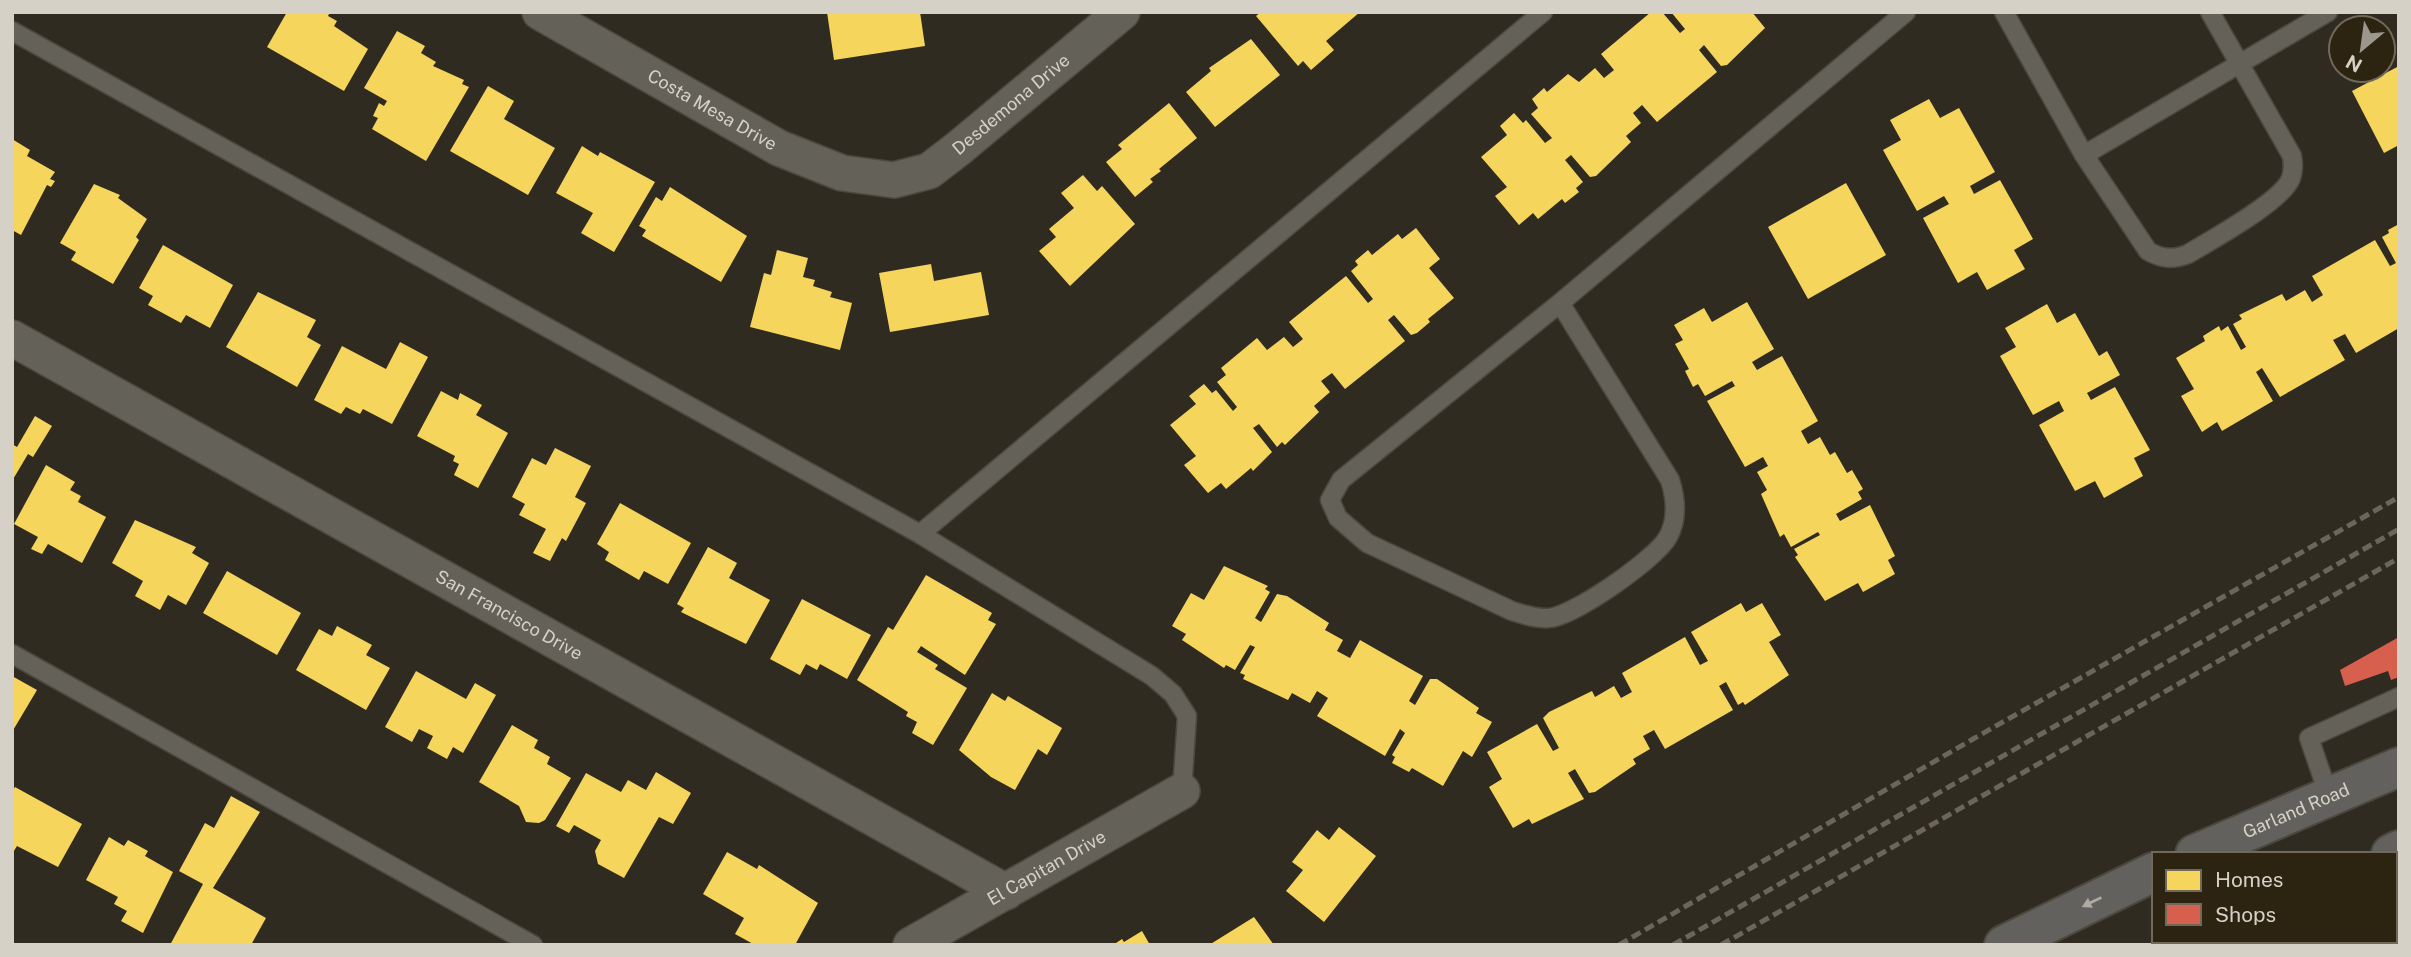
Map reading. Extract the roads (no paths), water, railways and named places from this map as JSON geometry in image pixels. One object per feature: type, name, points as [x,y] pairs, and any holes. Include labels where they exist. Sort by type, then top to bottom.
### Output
[{"type":"main road","name":"Garland Road","points":[[2200,852],[2399,767]]},
{"type":"main road","points":[[2004,945],[2152,873]]},
{"type":"street","name":"Costa Mesa Drive","points":[[540,12],[779,148],[842,173],[894,180]]},
{"type":"street","name":"Desdemona Drive","points":[[894,180],[929,171],[959,149],[1122,12]]},
{"type":"street","name":"San Francisco Drive","points":[[12,338],[1006,892]]},
{"type":"street","name":"El Capitan Drive","points":[[911,945],[1182,791]]},
{"type":"lane","points":[[920,534],[1543,12]]},
{"type":"lane","points":[[1560,303],[1670,480],[1676,499],[1674,521],[1668,538],[1649,561],[1568,614],[1550,618],[1533,617],[1513,611],[1367,542],[1338,519],[1331,500],[1341,480],[1560,303],[1906,12]]},
{"type":"lane","points":[[2004,12],[2084,155],[2148,251],[2159,257],[2176,258],[2188,254],[2279,196],[2291,180],[2293,168],[2292,156],[2210,12]]},
{"type":"lane","points":[[2084,155],[2328,12]]},
{"type":"lane","points":[[12,31],[920,534],[1153,676],[1173,694],[1188,716],[1182,791]]},
{"type":"lane","points":[[12,654],[533,945]]},
{"type":"lane","points":[[2329,796],[2309,738],[2399,697]]},
{"type":"railway","points":[[1619,945],[1973,739],[2399,497]]},
{"type":"railway","points":[[1673,945],[2399,529]]},
{"type":"railway","points":[[1721,945],[2399,558]]}]
